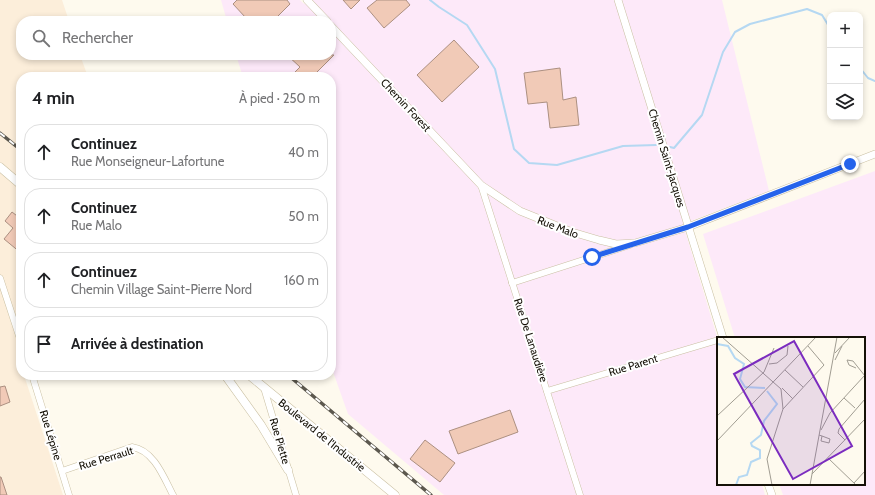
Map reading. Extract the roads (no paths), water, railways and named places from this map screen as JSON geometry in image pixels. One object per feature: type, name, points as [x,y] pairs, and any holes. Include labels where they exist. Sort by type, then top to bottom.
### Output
[{"type":"main road","points":[[0,167],[16,181]]},
{"type":"main road","points":[[229,380],[261,425],[288,470]]},
{"type":"main road","name":"Boulevard de l'Industrie","points":[[255,380],[395,495]]},
{"type":"street","points":[[307,0],[322,16]]},
{"type":"street","name":"Chemin Saint-Jacques","points":[[618,0],[723,337]]},
{"type":"street","name":"Chemin Forest","points":[[336,31],[481,185]]},
{"type":"street","name":"Rue Malo","points":[[481,185],[520,212],[553,226],[585,237],[611,243],[635,243],[688,227],[875,154]]},
{"type":"street","name":"Rue De Lanaudière","points":[[481,185],[580,495]]},
{"type":"street","points":[[512,283],[635,243]]},
{"type":"street","points":[[0,278],[16,327]]},
{"type":"street","points":[[0,301],[7,299]]},
{"type":"street","name":"Rue Parent","points":[[547,391],[717,340]]},
{"type":"street","name":"Rue Lépine","points":[[34,380],[69,495]]},
{"type":"street","name":"Rue Piette","points":[[264,388],[296,495]]},
{"type":"street","name":"Rue Perrault","points":[[62,471],[132,447],[139,448],[146,452],[160,470],[173,495]]},
{"type":"street","points":[[768,485],[772,495]]},
{"type":"waterway","points":[[430,0],[467,25],[495,69],[514,149],[529,163],[557,165],[623,146],[656,145]]},
{"type":"waterway","points":[[670,147],[674,148],[702,115],[723,52],[735,32],[750,24],[807,9],[822,15],[827,23]]},
{"type":"waterway","points":[[863,72],[868,78],[875,81]]},
{"type":"railway","points":[[0,133],[16,146]]},
{"type":"railway","points":[[294,380],[431,495]]}]
